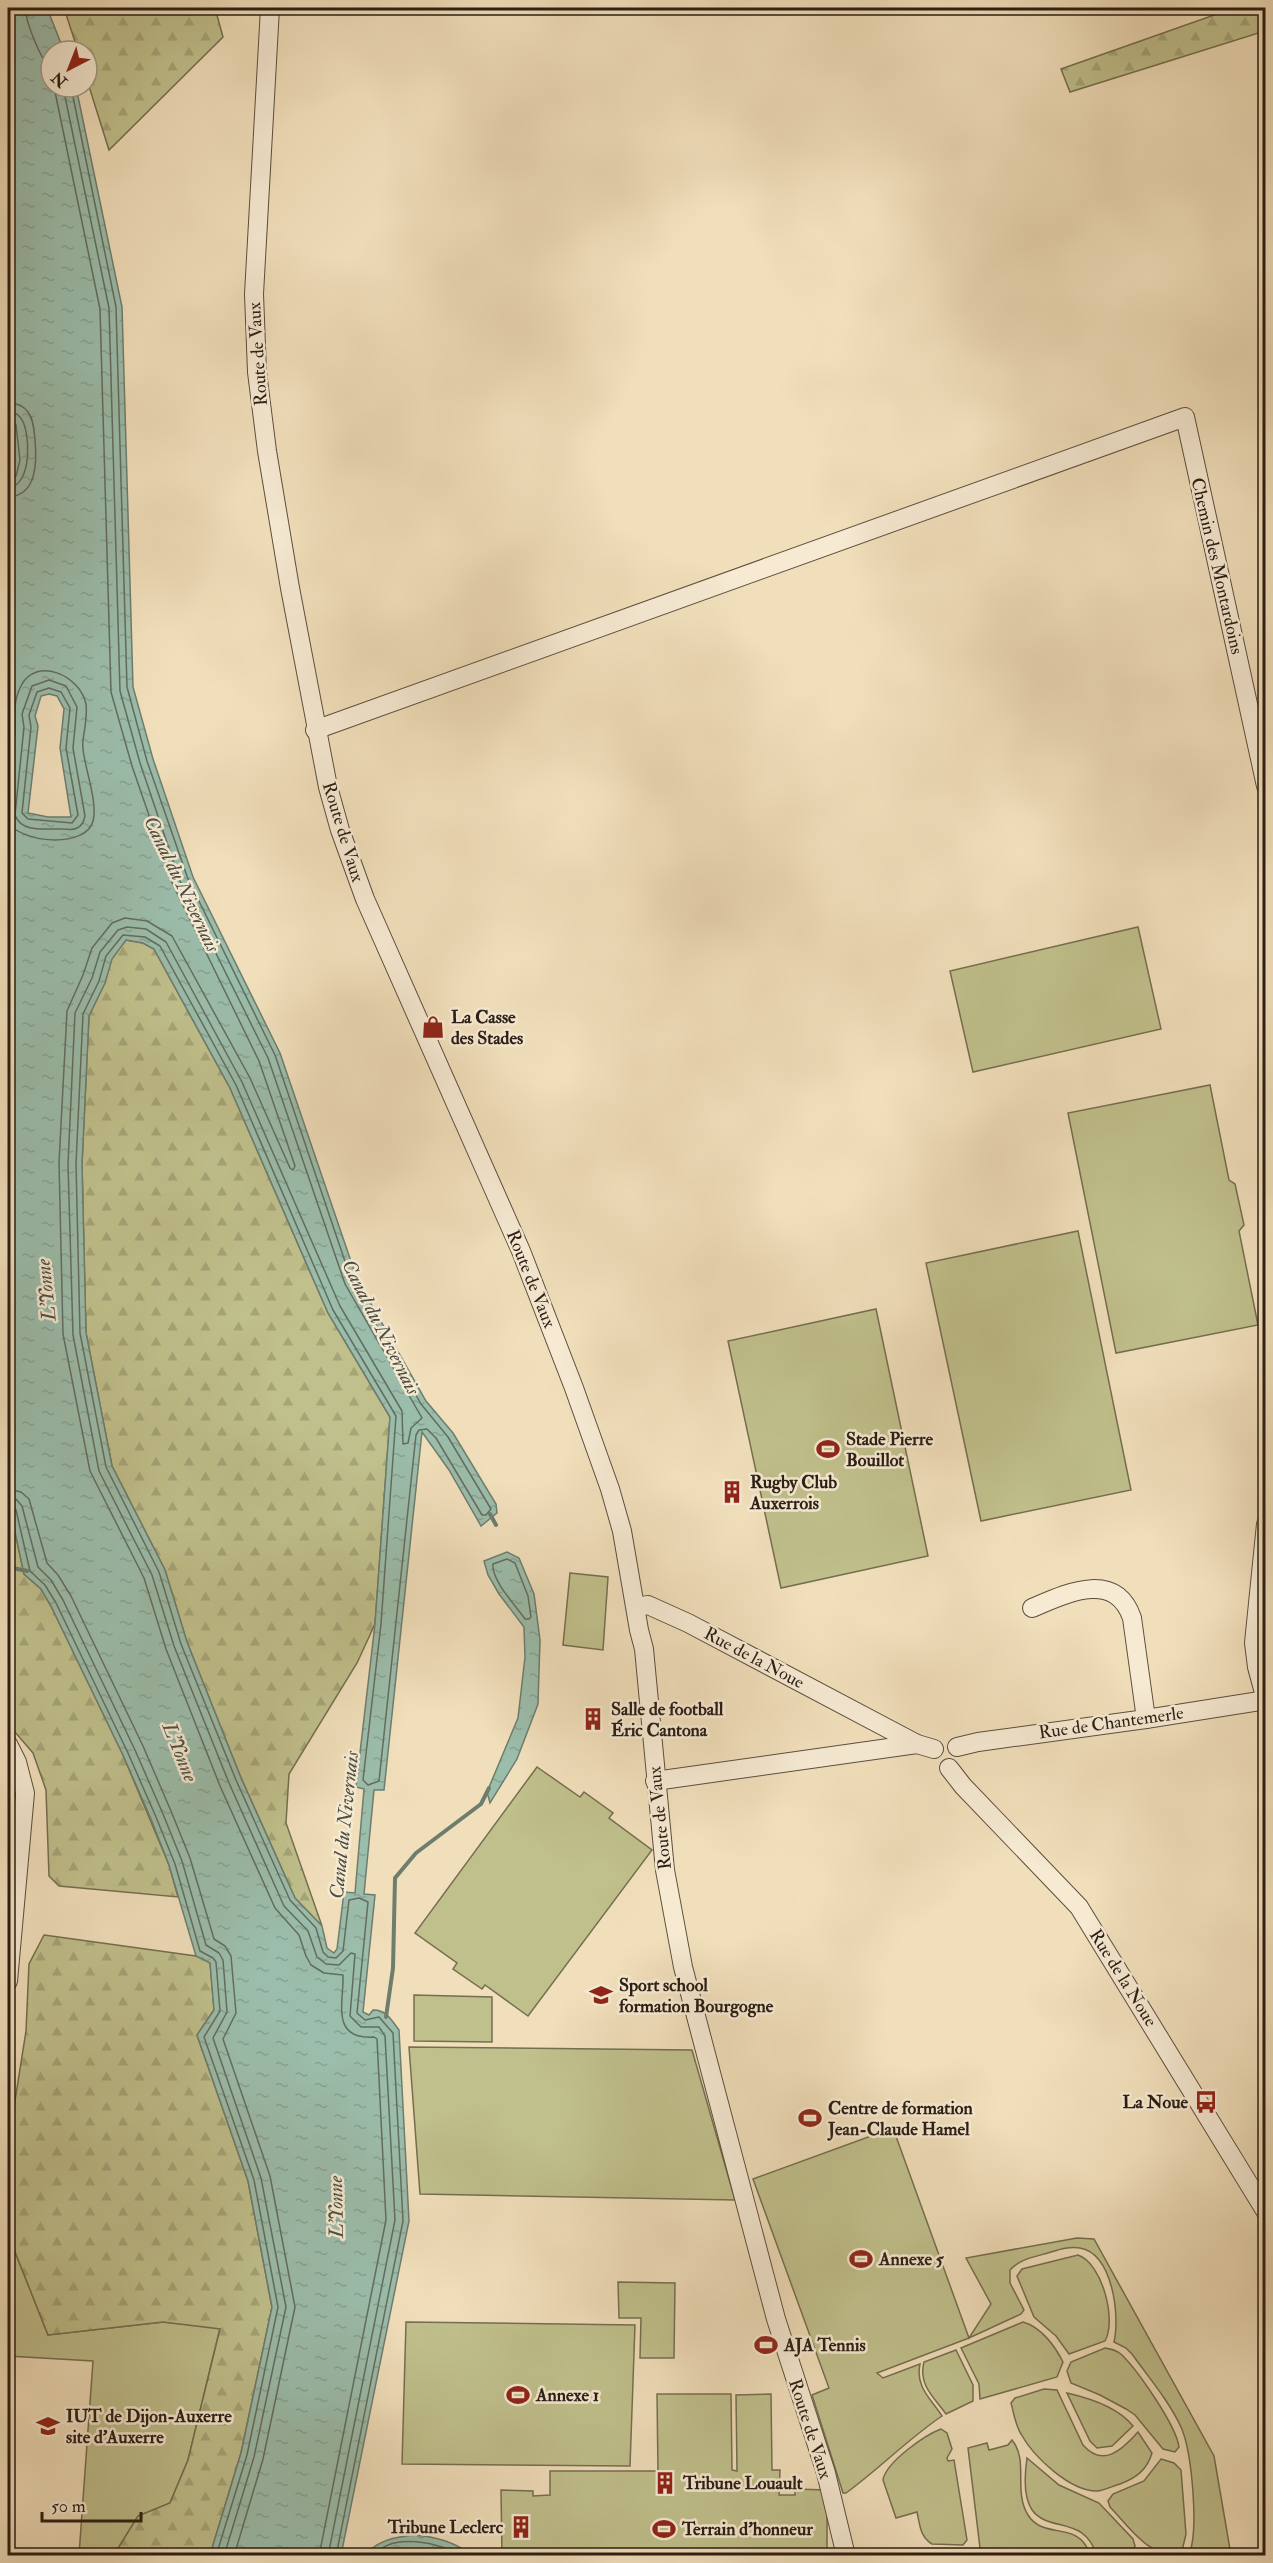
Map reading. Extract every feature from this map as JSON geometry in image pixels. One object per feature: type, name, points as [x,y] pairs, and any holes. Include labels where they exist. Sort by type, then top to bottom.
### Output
[{"type":"street","name":"Route de Vaux","points":[[270,8],[256,252],[254,335],[267,451],[315,730],[340,831],[365,899],[521,1251],[610,1489],[622,1531],[644,1649],[665,1870],[683,1967],[776,2319],[826,2473],[846,2556]]},
{"type":"street","name":"Chemin des Montardoins","points":[[315,730],[1185,417],[1266,786]]},
{"type":"street","points":[[1266,1524],[1254,1633],[1257,1667],[1266,1700]]},
{"type":"street","points":[[1032,1608],[1071,1592],[1089,1589],[1105,1590],[1122,1600],[1132,1618],[1146,1719]]},
{"type":"street","name":"Rue de la Noue","points":[[636,1607],[648,1605],[688,1623],[926,1747],[933,1754],[937,1764],[949,1768],[963,1786],[1079,1907],[1266,2212]]},
{"type":"street","name":"Rue de Chantemerle","points":[[926,1747],[946,1741],[957,1747],[1266,1700]]},
{"type":"street","points":[[8,1744],[17,1762],[25,1793],[8,1982]]},
{"type":"street","points":[[655,1781],[926,1747]]},
{"type":"street","points":[[949,1768],[957,1764],[960,1758],[957,1747]]},
{"type":"green space","points":[[64,8],[215,8],[223,37],[109,150],[93,99],[99,99],[99,39],[74,39]]},
{"type":"green space","points":[[1234,8],[1265,8],[1265,31],[1070,92],[1061,69]]},
{"type":"green space","points":[[8,397],[14,460],[8,485]]},
{"type":"green space","points":[[1138,927],[1161,1029],[973,1072],[950,971]]},
{"type":"green space","points":[[126,940],[143,943],[154,949],[230,1088],[328,1313],[390,1417],[375,1624],[357,1663],[289,1774],[286,1823],[322,1926],[295,1898],[241,1778],[187,1642],[165,1570],[112,1466],[86,1333],[82,1164],[89,1015],[105,983],[111,959]]},
{"type":"green space","points":[[1210,1085],[1229,1180],[1235,1184],[1244,1225],[1239,1231],[1258,1325],[1116,1353],[1068,1113]]},
{"type":"green space","points":[[1078,1231],[1131,1490],[981,1521],[926,1263]]},
{"type":"green space","name":"Stade Pierre Bouillot","points":[[876,1309],[928,1556],[781,1588],[728,1341]]},
{"type":"green space","points":[[8,1499],[24,1574],[41,1589],[51,1606],[123,1755],[169,1865],[178,1897],[59,1886],[49,1876],[46,1790],[33,1753],[8,1724]]},
{"type":"green space","points":[[570,1573],[608,1577],[603,1650],[563,1645]]},
{"type":"green space","points":[[537,1767],[580,1797],[584,1792],[613,1813],[609,1818],[652,1850],[528,2016],[485,1985],[482,1989],[453,1969],[457,1963],[415,1933]]},
{"type":"green space","points":[[44,1935],[196,1956],[210,1962],[214,2010],[197,2035],[248,2181],[272,2307],[241,2453],[210,2555],[114,2555],[138,2516],[170,2503],[188,2460],[220,2329],[163,2322],[48,2335],[8,2234],[8,2121],[14,2107],[26,2031],[29,1964]]},
{"type":"green space","points":[[414,1995],[492,1997],[492,2042],[414,2041]]},
{"type":"green space","points":[[409,2047],[692,2050],[735,2200],[420,2194]]},
{"type":"green space","name":"Annexe 5","points":[[893,2128],[969,2338],[877,2373],[883,2378],[920,2364],[922,2386],[942,2416],[858,2484],[843,2493],[812,2395],[829,2388],[753,2179]]},
{"type":"green space","points":[[8,2234],[48,2335],[163,2322],[220,2328],[188,2460],[170,2503],[138,2516],[114,2555],[79,2555],[93,2361],[8,2356]]},
{"type":"green space","points":[[1077,2238],[1094,2239],[1214,2456],[1231,2555],[1189,2555],[1194,2528],[1194,2510],[1191,2472],[1185,2439],[1176,2417],[1152,2381],[1132,2354],[1114,2342],[1116,2317],[1112,2287],[1100,2262],[1091,2253],[1080,2248],[1068,2248],[1018,2263],[1010,2270],[1010,2283],[1024,2310],[1021,2314],[969,2338],[991,2304],[966,2258]]},
{"type":"green space","points":[[1078,2255],[1087,2260],[1100,2280],[1108,2307],[1108,2332],[1105,2341],[1069,2354],[1056,2336],[1034,2317],[1017,2276],[1022,2269]]},
{"type":"green space","points":[[618,2282],[675,2283],[674,2358],[640,2358],[641,2318],[619,2318]]},
{"type":"green space","name":"Annexe 1","points":[[406,2322],[635,2325],[630,2466],[402,2464]]},
{"type":"green space","points":[[1023,2322],[1036,2328],[1056,2350],[1063,2362],[1057,2377],[980,2399],[979,2384],[961,2348]]},
{"type":"green space","points":[[1105,2348],[1122,2355],[1155,2399],[1176,2437],[1179,2447],[1175,2452],[1163,2449],[1135,2415],[1126,2409],[1071,2383],[1067,2371],[1071,2362]]},
{"type":"green space","points":[[956,2350],[973,2385],[973,2401],[946,2414],[925,2384],[924,2362]]},
{"type":"green space","points":[[1044,2389],[1057,2390],[1083,2445],[1090,2452],[1105,2456],[1112,2454],[1138,2432],[1152,2453],[1144,2469],[1126,2482],[1098,2491],[1076,2486],[1054,2471],[1034,2452],[1021,2434],[1011,2403],[1015,2398]]},
{"type":"green space","points":[[1067,2393],[1111,2409],[1127,2419],[1133,2426],[1112,2446],[1097,2448],[1090,2441]]},
{"type":"green space","points":[[657,2394],[731,2394],[732,2470],[737,2471],[736,2395],[771,2394],[772,2470],[780,2470],[779,2495],[795,2495],[795,2489],[827,2490],[827,2555],[502,2555],[501,2490],[533,2491],[533,2496],[550,2495],[550,2471],[658,2471]]},
{"type":"green space","points":[[941,2429],[947,2433],[952,2449],[947,2458],[948,2461],[954,2460],[967,2540],[963,2545],[932,2544],[923,2534],[917,2512],[896,2518],[883,2480],[891,2465],[898,2458],[916,2443]]},
{"type":"green space","points":[[1012,2440],[1020,2457],[1022,2496],[1028,2515],[1035,2523],[1043,2527],[1078,2537],[1085,2544],[1090,2555],[986,2555],[980,2548],[968,2448],[987,2443],[989,2450],[1008,2445]]},
{"type":"green space","points":[[1027,2458],[1059,2485],[1099,2503],[1133,2539],[1135,2546],[1132,2554],[1096,2555],[1088,2539],[1077,2530],[1039,2517],[1030,2506],[1025,2488]]},
{"type":"green space","points":[[1161,2459],[1174,2463],[1181,2470],[1186,2534],[1181,2555],[1169,2554],[1149,2546],[1110,2507],[1108,2501],[1113,2494],[1144,2481]]},
{"type":"water","points":[[8,8],[47,8],[59,39],[39,39],[39,99],[79,99],[122,307],[133,687],[153,759],[193,877],[280,1053],[357,1279],[426,1401],[453,1433],[496,1504],[497,1513],[481,1526],[449,1470],[422,1432],[384,1790],[374,1790],[364,1894],[375,1895],[363,2012],[369,2015],[373,2010],[382,2011],[399,2030],[409,2221],[341,2555],[210,2555],[241,2453],[272,2307],[248,2181],[197,2035],[214,2010],[210,1963],[196,1956],[169,1865],[123,1755],[51,1606],[41,1589],[24,1574],[8,1499],[8,485],[14,460],[8,397]],"holes":[[[49,694],[57,696],[64,709],[60,748],[71,817],[48,817],[28,813],[38,726],[35,716],[41,696]],[[126,940],[143,943],[154,949],[230,1088],[328,1313],[390,1417],[375,1624],[356,1787],[364,1789],[355,1893],[344,1892],[337,1949],[334,1953],[327,1948],[322,1926],[295,1898],[241,1778],[187,1642],[165,1570],[112,1466],[86,1333],[82,1164],[89,1016],[105,983],[112,959]]]},
{"type":"water","points":[[507,1552],[519,1558],[534,1594],[540,1640],[538,1704],[517,1759],[490,1803],[487,1792],[518,1718],[525,1657],[524,1627],[499,1594],[488,1575],[484,1561]]},
{"type":"water","points":[[413,2535],[444,2540],[471,2555],[369,2555],[371,2549],[381,2543]]},
{"type":"waterway","points":[[490,1514],[496,1525]]},
{"type":"waterway","points":[[8,1567],[27,1571]]},
{"type":"waterway","points":[[386,2017],[393,1968],[395,1878],[416,1853],[481,1804],[489,1788]]},
{"type":"place","name":"La Casse des Stades","points":[[433,1027]]},
{"type":"place","name":"Stade Pierre Bouillot","points":[[828,1449]]},
{"type":"place","name":"Rugby Club Auxerrois","points":[[732,1492]]},
{"type":"place","name":"Salle de football Éric Cantona","points":[[593,1719]]},
{"type":"place","name":"Sport school formation Bourgogne","points":[[601,1995]]},
{"type":"place","name":"La Noue","points":[[1206,2102]]},
{"type":"place","name":"Centre de formation Jean-Claude Hamel","points":[[810,2118]]},
{"type":"place","name":"Annexe 5","points":[[861,2259]]},
{"type":"place","name":"AJA Tennis","points":[[766,2345]]},
{"type":"place","name":"Annexe 1","points":[[518,2395]]},
{"type":"place","name":"IUT de Dijon-Auxerre site d'Auxerre","points":[[48,2426]]},
{"type":"place","name":"Tribune Louault","points":[[665,2483]]},
{"type":"place","name":"Tribune Leclerc","points":[[521,2527]]},
{"type":"place","name":"Terrain d'honneur","points":[[664,2529]]},
{"type":"water label","name":"Canal du Nivernais","points":[[182,884]]},
{"type":"water label","name":"L'Yonne","points":[[46,1290]]},
{"type":"water label","name":"Canal du Nivernais","points":[[381,1327]]},
{"type":"water label","name":"L'Yonne","points":[[180,1752]]},
{"type":"water label","name":"Canal du Nivernais","points":[[344,1825]]},
{"type":"water label","name":"L'Yonne","points":[[336,2207]]}]
